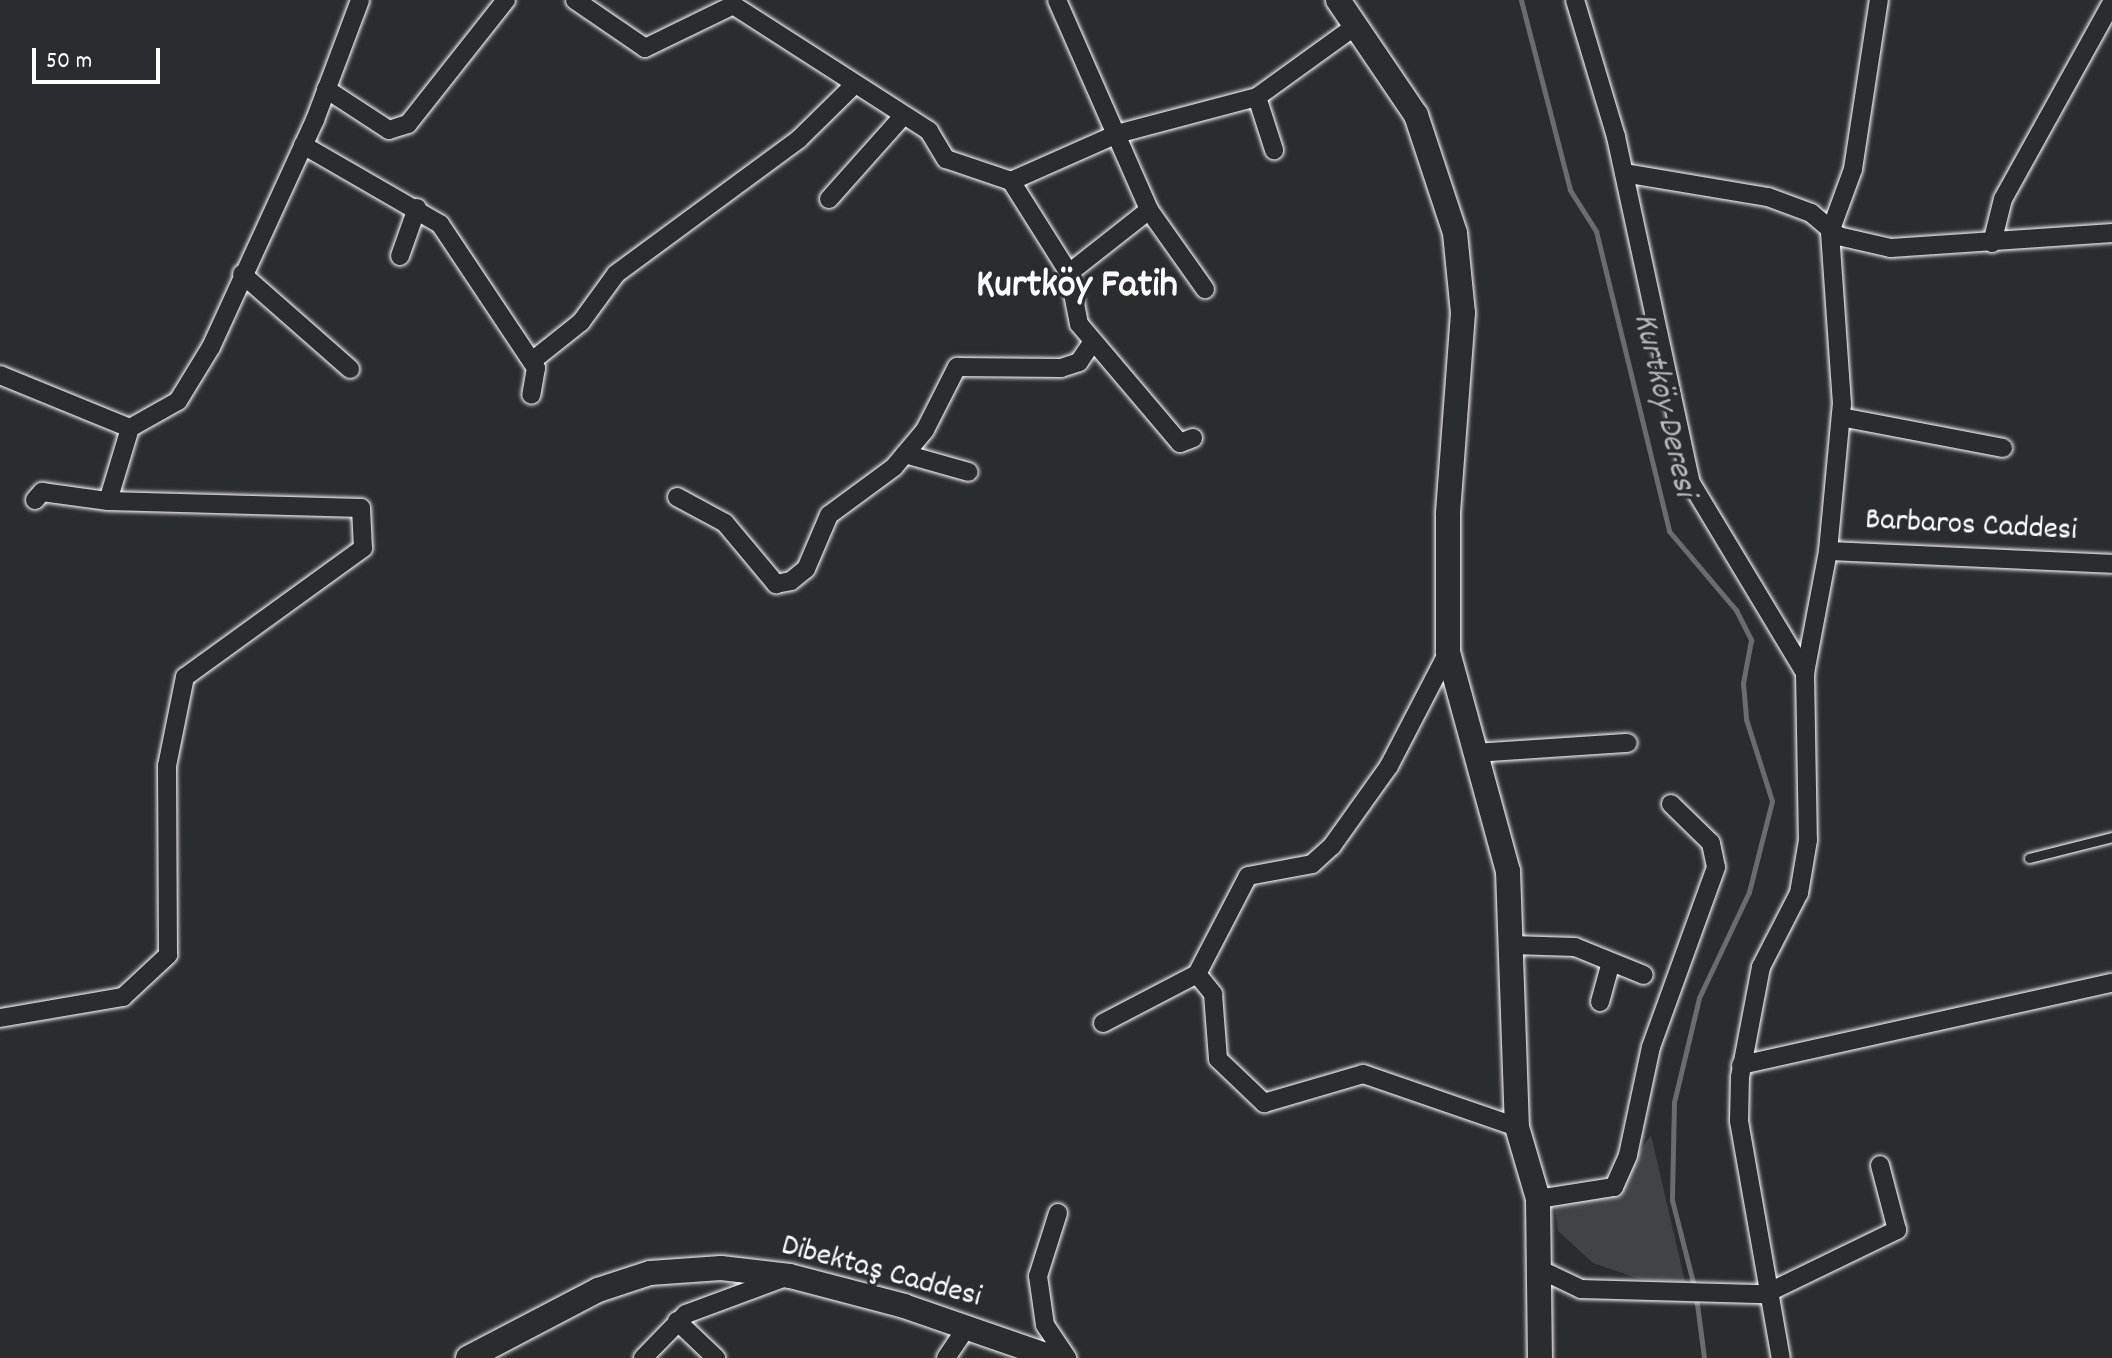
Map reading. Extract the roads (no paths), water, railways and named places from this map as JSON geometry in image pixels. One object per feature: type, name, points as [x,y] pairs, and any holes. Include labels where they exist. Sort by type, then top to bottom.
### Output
[{"type":"street","points":[[108,501],[130,428],[178,401],[242,274],[303,145],[360,0]]},
{"type":"street","points":[[326,89],[389,130],[408,124],[506,0]]},
{"type":"street","points":[[575,0],[645,48],[732,3],[853,86],[929,131],[946,159],[1011,181],[1069,273],[1079,324],[1180,443],[1193,438]]},
{"type":"street","points":[[1057,0],[1149,210],[1205,289]]},
{"type":"street","points":[[1338,0],[1416,115],[1455,233],[1463,313],[1448,514],[1448,652],[1508,871],[1517,1127],[1538,1199],[1540,1358]]},
{"type":"street","points":[[1575,0],[1624,173],[1691,483],[1805,673]]},
{"type":"street","points":[[1781,1358],[1765,1294],[1739,1121],[1741,1065],[1761,967],[1799,893],[1808,840],[1805,673],[1828,551],[1841,417],[1830,232],[1853,169],[1879,0]]},
{"type":"street","points":[[1992,243],[2003,199],[2112,2]]},
{"type":"street","points":[[1011,181],[1117,134],[1257,97],[1354,27]]},
{"type":"street","points":[[532,361],[581,322],[616,274],[799,139],[853,86]]},
{"type":"street","points":[[1257,97],[1274,150]]},
{"type":"street","points":[[829,199],[902,117]]},
{"type":"street","points":[[303,145],[417,208],[471,262],[532,361],[531,395]]},
{"type":"street","points":[[1624,173],[1768,197],[1811,213],[1830,232],[1891,248],[2112,233]]},
{"type":"street","points":[[400,256],[417,208]]},
{"type":"street","points":[[1069,273],[1149,210]]},
{"type":"street","points":[[242,274],[350,369]]},
{"type":"street","points":[[677,497],[725,523],[776,584],[806,569],[829,515],[847,496],[905,454],[957,367],[1061,368],[1079,362],[1093,341]]},
{"type":"street","points":[[0,375],[130,428]]},
{"type":"street","points":[[1841,417],[2003,448]]},
{"type":"street","points":[[905,454],[969,472]]},
{"type":"street","points":[[0,1018],[123,997],[168,955],[167,766],[185,677],[363,548],[366,530],[361,508],[331,503],[108,501],[42,492],[35,500]]},
{"type":"street","name":"Barbaros Caddesi","points":[[1828,551],[2112,564]]},
{"type":"street","points":[[1103,1023],[1197,974],[1248,876],[1312,864],[1332,846],[1389,766],[1448,652]]},
{"type":"street","points":[[1476,753],[1628,743]]},
{"type":"street","points":[[1538,1199],[1614,1187],[1628,1155],[1651,1047],[1716,867],[1711,843],[1671,804]]},
{"type":"street","points":[[1512,945],[1575,947],[1644,975]]},
{"type":"street","points":[[1600,1002],[1611,962]]},
{"type":"street","points":[[1197,974],[1213,994],[1218,1059],[1264,1103],[1363,1074],[1517,1127]]},
{"type":"street","points":[[1741,1065],[2112,983]]},
{"type":"street","points":[[1537,1268],[1581,1289],[1676,1296],[1765,1294],[1897,1230],[1880,1165]]},
{"type":"street","points":[[1058,1213],[1038,1276],[1045,1325],[1067,1358]]},
{"type":"street","name":"Dibektaş Caddesi","points":[[468,1358],[598,1290],[650,1273],[721,1268],[790,1276],[967,1327],[1054,1358]]},
{"type":"street","points":[[643,1358],[677,1321],[790,1276]]},
{"type":"street","points":[[677,1321],[716,1358]]},
{"type":"street","points":[[946,1358],[967,1327]]},
{"type":"lane","points":[[2029,858],[2112,837]]},
{"type":"waterway","name":"Kurtköy Deresi","points":[[1521,0],[1570,190],[1596,231],[1669,531],[1736,610],[1751,640],[1743,683],[1746,719],[1772,801],[1749,892],[1699,998],[1674,1102],[1672,1200],[1694,1286]]},
{"type":"waterway","points":[[1696,1296],[1704,1358]]},
{"type":"district","name":"Kurtköy Fatih","points":[[1077,288]]}]
